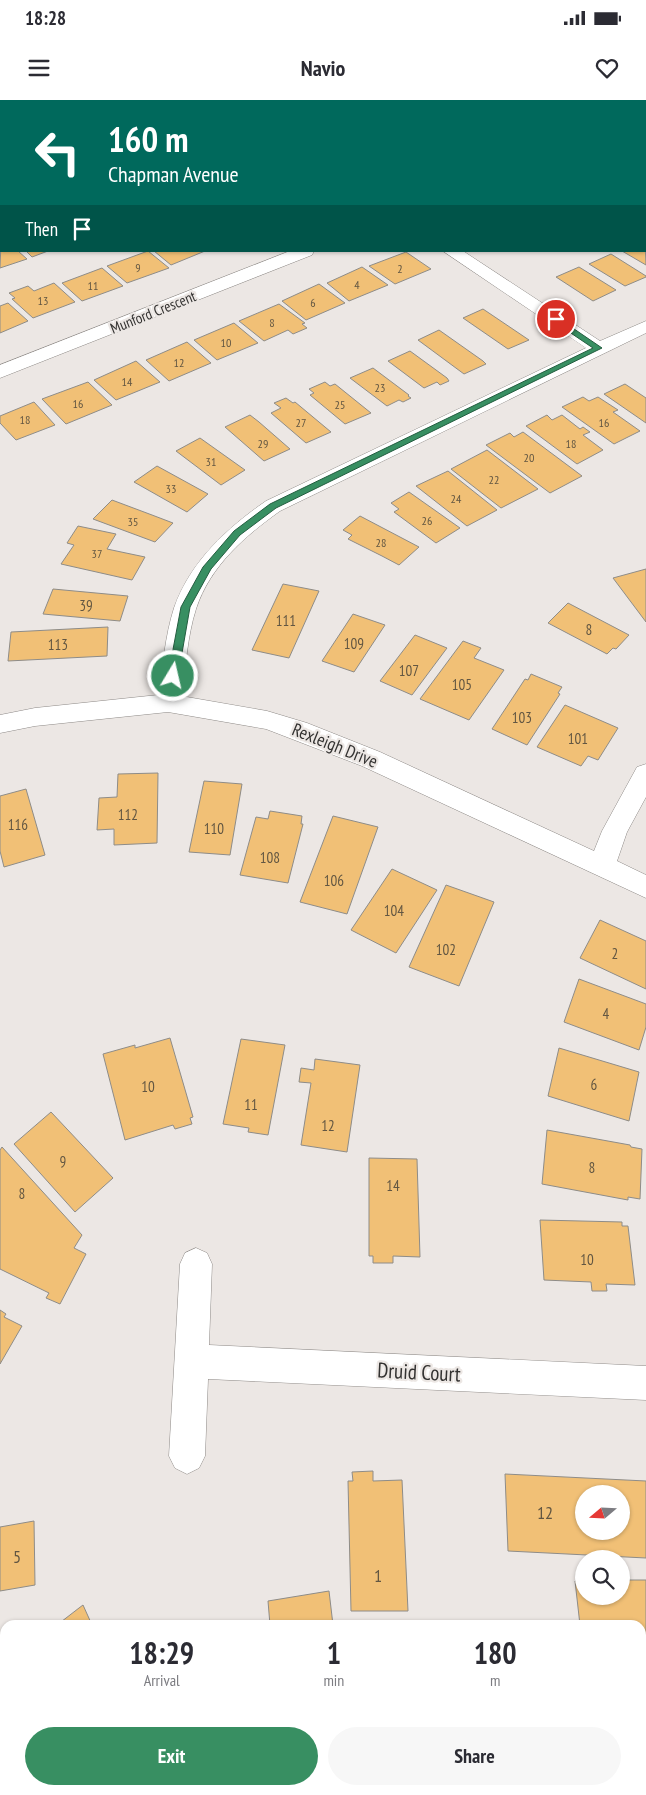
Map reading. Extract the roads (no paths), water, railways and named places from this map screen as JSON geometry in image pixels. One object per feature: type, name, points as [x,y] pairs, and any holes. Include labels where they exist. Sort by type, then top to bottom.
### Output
[{"type":"street","name":"Munford Crescent","points":[[0,372],[303,252]]},
{"type":"street","points":[[453,252],[598,348]]},
{"type":"street","points":[[168,704],[185,607],[200,579],[222,548],[254,518],[273,506],[646,326]]},
{"type":"street","name":"Rexleigh Drive","points":[[0,724],[36,717],[168,704],[267,720],[298,730],[371,759],[646,886]]},
{"type":"street","points":[[602,865],[615,831],[646,774]]},
{"type":"street","points":[[187,1456],[196,1264]]},
{"type":"street","name":"Druid Court","points":[[191,1361],[646,1383]]}]
